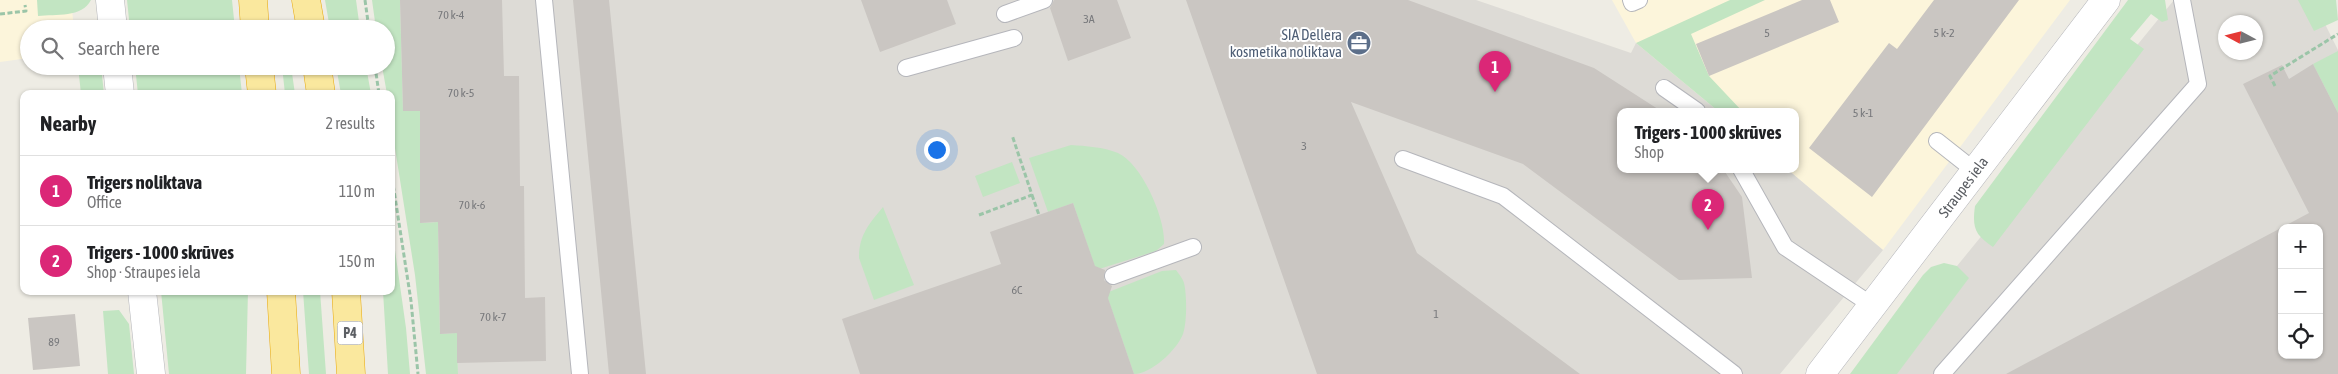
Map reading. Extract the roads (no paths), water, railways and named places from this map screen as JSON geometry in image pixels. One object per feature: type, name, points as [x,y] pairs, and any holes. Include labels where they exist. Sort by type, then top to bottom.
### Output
[{"type":"highway","points":[[253,0],[254,20]]},
{"type":"highway","points":[[306,0],[309,20]]},
{"type":"highway","points":[[260,75],[262,90]]},
{"type":"highway","points":[[318,75],[320,90]]},
{"type":"highway","points":[[280,295],[286,374]]},
{"type":"highway","name":"P4","points":[[346,295],[351,374]]},
{"type":"street","points":[[110,0],[112,20]]},
{"type":"street","name":"Straupes iela","points":[[1820,374],[2106,0]]},
{"type":"street","points":[[118,75],[120,90]]},
{"type":"street","points":[[142,295],[151,374]]},
{"type":"lane","points":[[544,0],[580,374]]},
{"type":"lane","points":[[1005,14],[1044,0]]},
{"type":"lane","points":[[1631,0],[1632,3],[1639,0]]},
{"type":"lane","points":[[1942,374],[2198,84],[2182,0]]},
{"type":"lane","points":[[906,68],[1014,38]]},
{"type":"lane","points":[[1664,88],[1693,108]]},
{"type":"lane","points":[[1937,141],[1975,171]]},
{"type":"lane","points":[[1403,159],[1503,196],[1734,374]]},
{"type":"lane","points":[[1742,173],[1785,247],[1872,306]]},
{"type":"lane","points":[[1114,276],[1192,247]]},
{"type":"place","name":"SIA Dellera kosmetika noliktava","points":[[1359,43]]},
{"type":"place","name":"Trigers noliktava","points":[[1495,92]]},
{"type":"place","name":"Trigers - 1000 skrūves","points":[[1708,230]]}]
